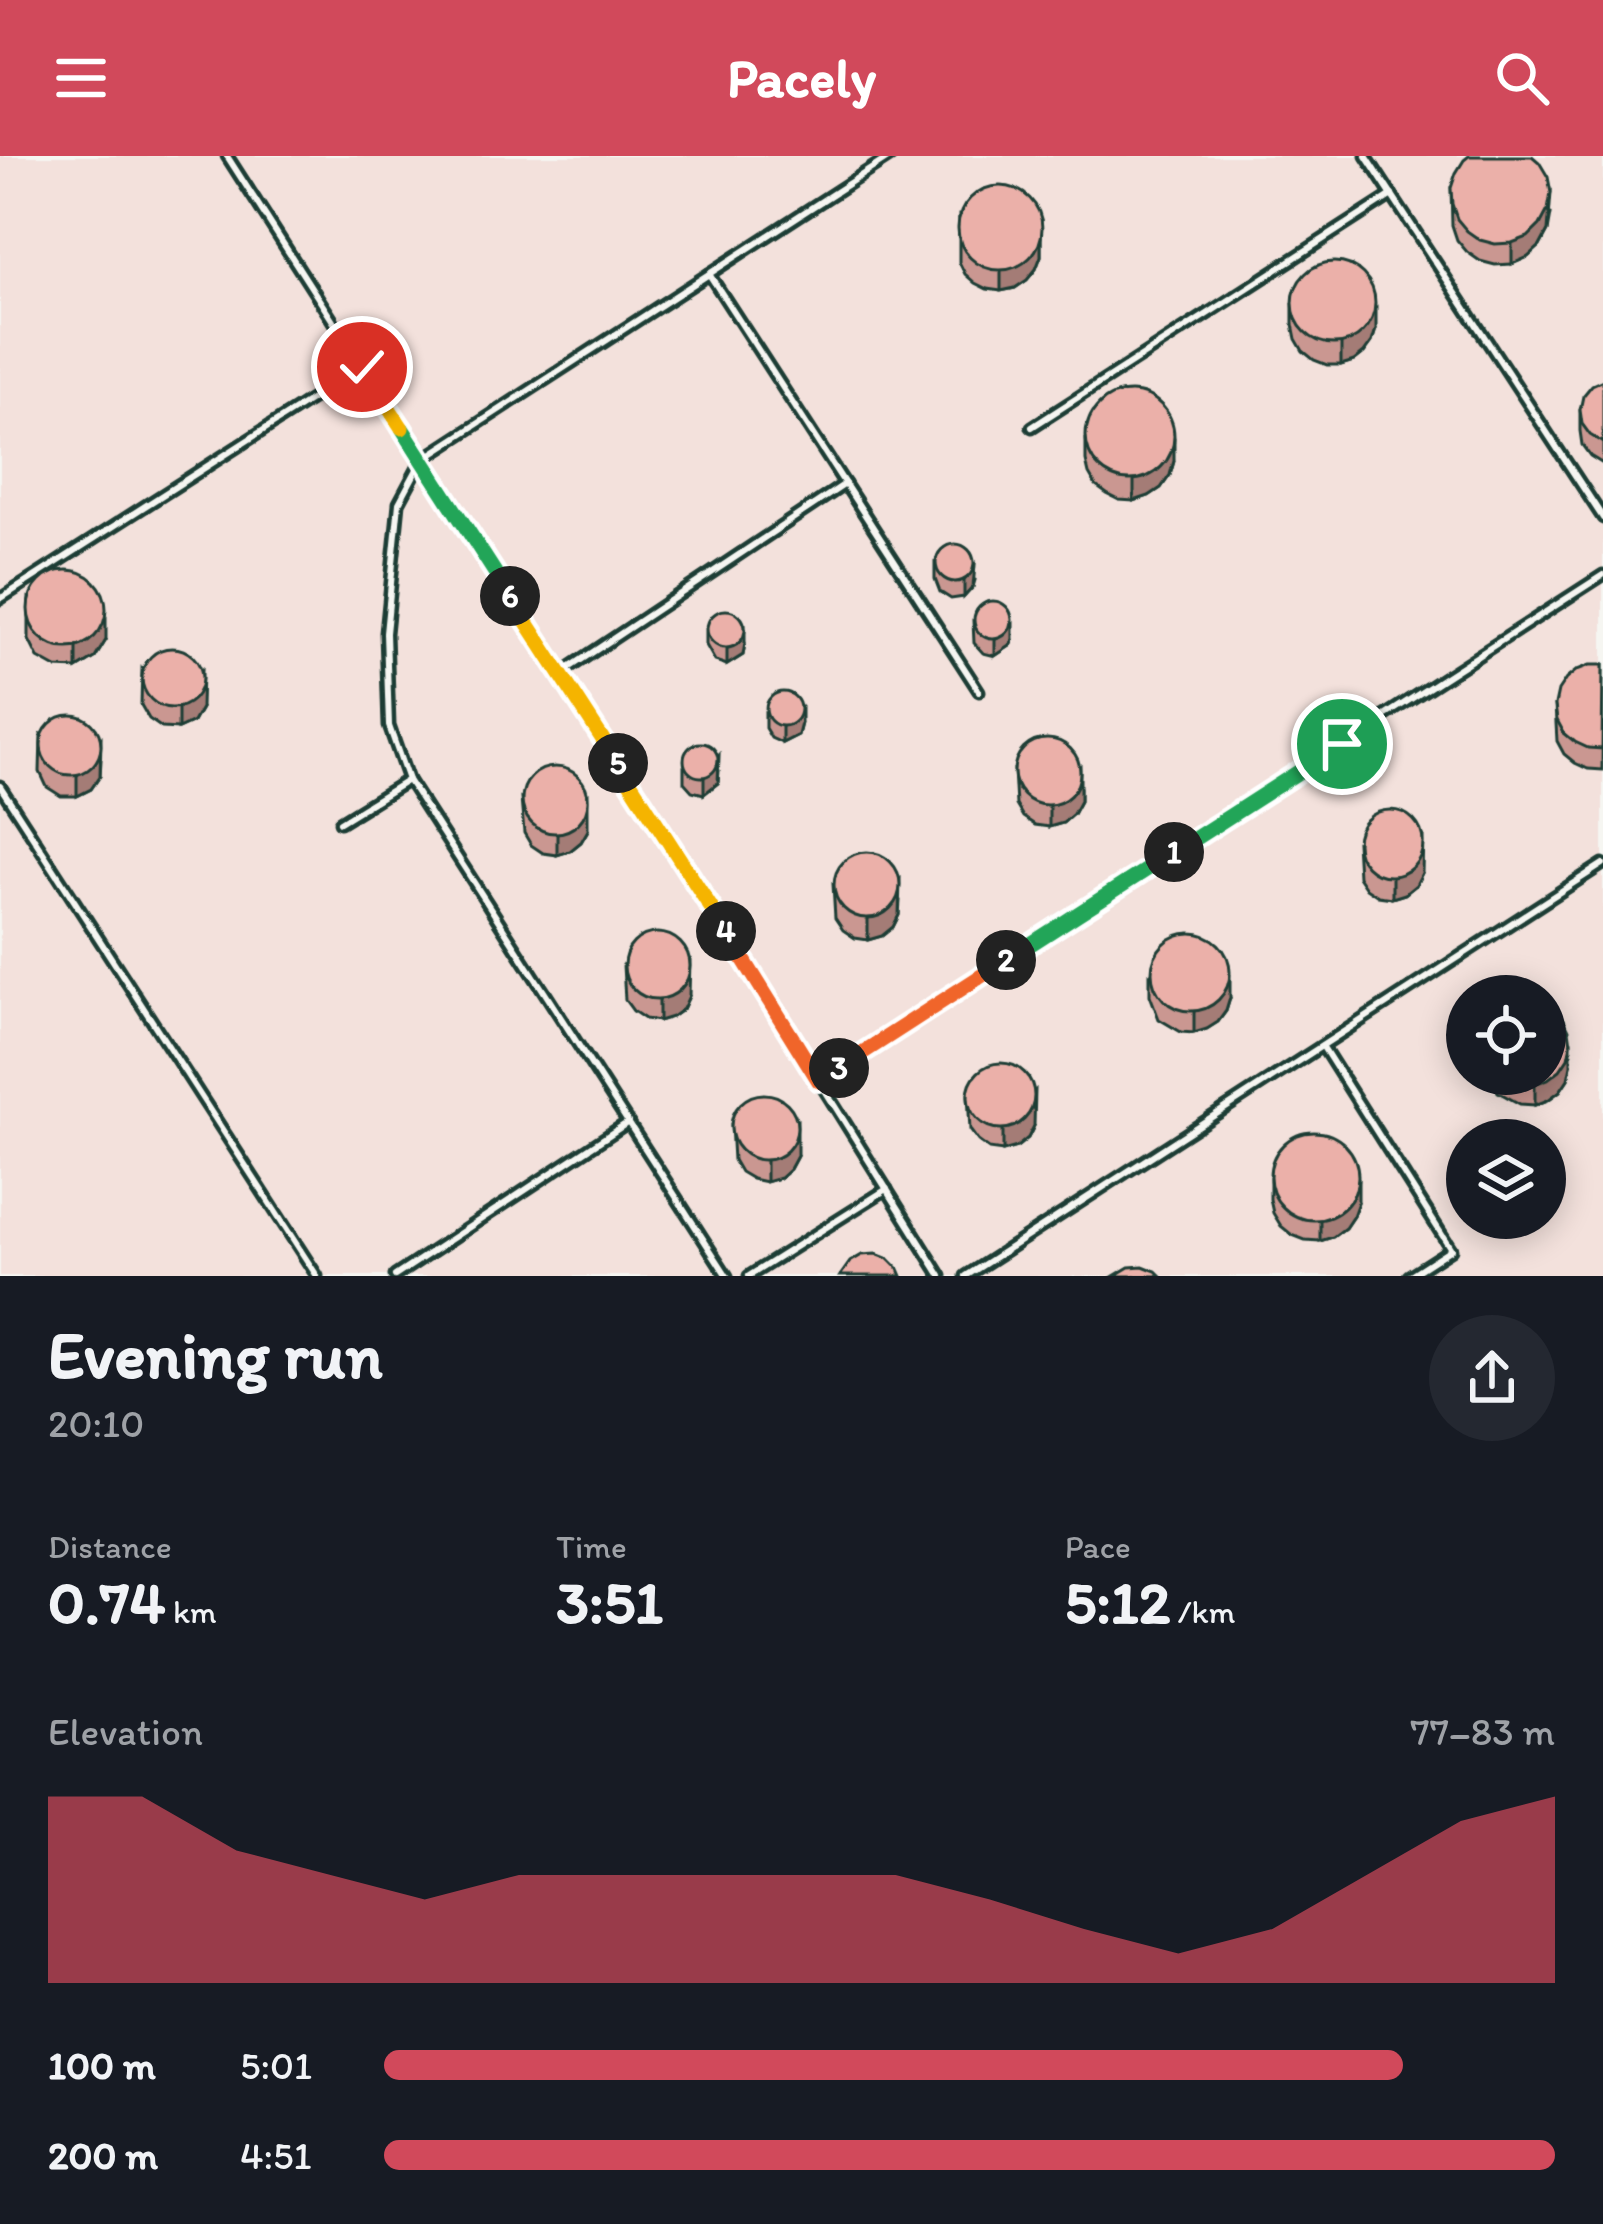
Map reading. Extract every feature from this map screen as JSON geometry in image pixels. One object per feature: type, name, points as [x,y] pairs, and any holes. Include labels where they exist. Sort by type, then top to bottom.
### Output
[{"type":"lane","points":[[227,156],[941,1276]]},
{"type":"lane","points":[[727,1276],[408,779],[389,726],[386,633],[398,503],[422,460],[891,156]]},
{"type":"lane","points":[[1366,156],[1603,518]]},
{"type":"lane","points":[[1032,427],[1392,195]]},
{"type":"lane","points":[[709,274],[979,692]]},
{"type":"lane","points":[[0,599],[362,367]]},
{"type":"lane","points":[[560,674],[844,484]]},
{"type":"lane","points":[[819,1081],[1603,575]]},
{"type":"lane","points":[[340,822],[408,779]]},
{"type":"lane","points":[[0,786],[317,1276]]},
{"type":"lane","points":[[966,1276],[1603,864]]},
{"type":"lane","points":[[1323,1047],[1450,1249],[1409,1276]]},
{"type":"lane","points":[[395,1276],[628,1122]]},
{"type":"lane","points":[[749,1276],[887,1189]]},
{"type":"shaded area","points":[[0,156],[1603,156],[1603,1276],[0,1276]]},
{"type":"building","points":[[1469,156],[1532,156],[1539,162],[1551,193],[1548,210],[1528,237],[1495,244],[1480,240],[1457,219],[1451,188]]},
{"type":"building","points":[[1000,186],[1030,198],[1042,228],[1030,258],[1000,270],[970,258],[958,228],[970,198]]},
{"type":"building","points":[[1334,262],[1363,274],[1375,303],[1363,332],[1334,344],[1305,332],[1293,303],[1305,274]]},
{"type":"building","points":[[1603,380],[1603,443],[1582,424],[1580,410],[1583,396]]},
{"type":"building","points":[[1130,392],[1161,405],[1174,436],[1161,467],[1130,480],[1099,467],[1086,436],[1099,405]]},
{"type":"building","points":[[955,544],[969,549],[974,563],[969,577],[955,582],[941,577],[936,563],[941,549]]},
{"type":"building","points":[[67,570],[95,581],[106,609],[95,637],[67,648],[39,637],[28,609],[39,581]]},
{"type":"building","points":[[993,601],[1006,607],[1012,620],[1006,633],[993,639],[980,633],[974,620],[980,607]]},
{"type":"building","points":[[726,610],[739,616],[745,629],[739,642],[726,648],[713,642],[707,629],[713,616]]},
{"type":"building","points":[[172,648],[194,656],[202,678],[194,700],[172,708],[150,700],[142,678],[150,656]]},
{"type":"building","points":[[1603,665],[1602,749],[1575,742],[1557,720],[1558,691],[1577,670]]},
{"type":"building","points":[[783,692],[795,697],[800,709],[795,721],[783,726],[771,721],[766,709],[771,697]]},
{"type":"building","points":[[71,715],[93,723],[101,745],[93,767],[71,775],[49,767],[41,745],[49,723]]},
{"type":"building","points":[[1047,739],[1071,748],[1080,772],[1071,796],[1047,805],[1023,796],[1014,772],[1023,748]]},
{"type":"building","points":[[701,743],[713,748],[718,760],[713,772],[701,777],[689,772],[684,760],[689,748]]},
{"type":"building","points":[[555,767],[579,776],[588,800],[579,824],[555,833],[531,824],[522,800],[531,776]]},
{"type":"building","points":[[1390,810],[1414,819],[1423,843],[1414,867],[1390,876],[1366,867],[1357,843],[1366,819]]},
{"type":"building","points":[[867,852],[891,861],[900,885],[891,909],[867,918],[843,909],[834,885],[843,861]]},
{"type":"building","points":[[657,933],[681,942],[690,966],[681,990],[657,999],[633,990],[624,966],[633,942]]},
{"type":"building","points":[[1191,933],[1219,944],[1230,972],[1219,1000],[1191,1011],[1163,1000],[1152,972],[1163,944]]},
{"type":"building","points":[[1566,1024],[1571,1044],[1566,1061]]},
{"type":"building","points":[[1001,1063],[1025,1072],[1034,1096],[1025,1120],[1001,1129],[977,1120],[968,1096],[977,1072]]},
{"type":"building","points":[[764,1094],[788,1103],[797,1127],[788,1151],[764,1160],[740,1151],[731,1127],[740,1103]]},
{"type":"building","points":[[1314,1132],[1345,1145],[1358,1176],[1345,1207],[1314,1220],[1283,1207],[1270,1176],[1283,1145]]},
{"type":"building","points":[[876,1254],[889,1259],[902,1276],[840,1276],[850,1262]]},
{"type":"building","points":[[1143,1266],[1161,1276],[1114,1276],[1129,1267]]},
{"type":"route","points":[[362,367],[819,1081],[1342,744]]}]
